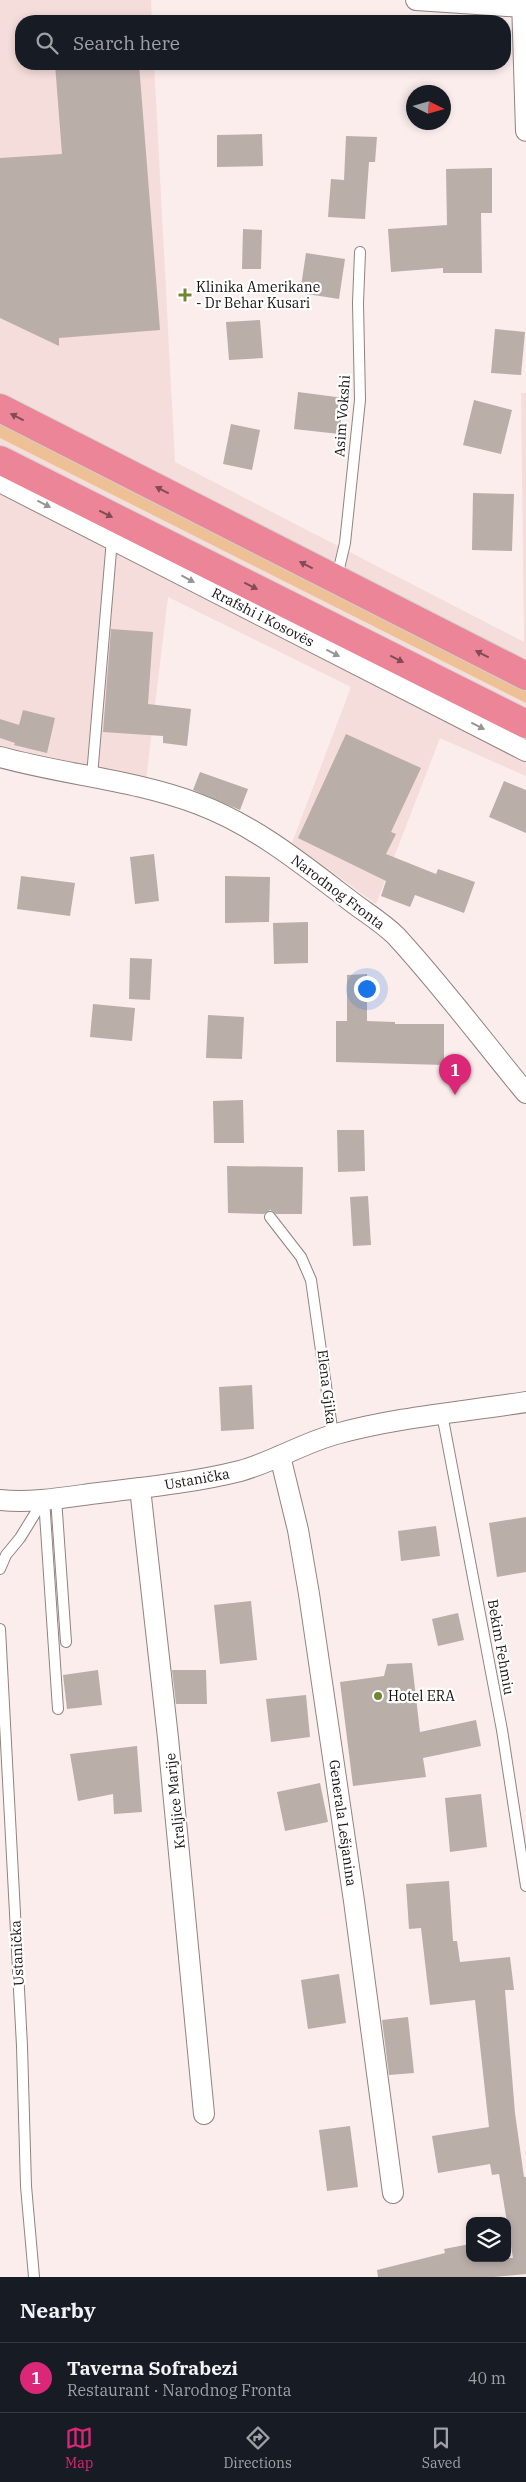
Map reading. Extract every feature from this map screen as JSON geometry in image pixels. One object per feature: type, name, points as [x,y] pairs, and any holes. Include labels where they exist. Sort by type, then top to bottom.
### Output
[{"type":"highway","points":[[0,408],[526,676]]},
{"type":"highway","name":"Rrafshi i Kosovës","points":[[0,460],[526,724]]},
{"type":"street","points":[[416,0],[522,4],[526,131]]},
{"type":"street","name":"Rrafshi i Kosovës","points":[[0,482],[526,751]]},
{"type":"street","name":"Narodnog Fronta","points":[[0,757],[42,769],[92,776],[145,788],[198,804],[243,825],[284,851],[394,934],[526,1093]]},
{"type":"street","name":"Elena Gjika","points":[[332,1435],[405,1418],[526,1402]]},
{"type":"street","name":"Ustanička","points":[[0,1500],[17,1502],[50,1499],[140,1488],[241,1471],[332,1435]]},
{"type":"street","name":"Generala Lešjanina","points":[[280,1456],[298,1530],[309,1594],[354,1901],[392,2193]]},
{"type":"street","name":"Kraljice Marije","points":[[140,1488],[168,1738],[204,2114]]},
{"type":"lane","name":"Asim Vokshi","points":[[336,580],[345,543],[360,400],[358,303],[360,252]]},
{"type":"lane","points":[[92,776],[112,539]]},
{"type":"lane","name":"Elena Gjika","points":[[270,1217],[301,1257],[311,1280],[332,1435]]},
{"type":"lane","name":"Bekim Fehmiu","points":[[442,1414],[502,1730],[526,1886]]},
{"type":"lane","points":[[0,1570],[6,1555],[50,1499]]},
{"type":"lane","points":[[50,1499],[66,1642]]},
{"type":"lane","points":[[50,1499],[58,1709]]},
{"type":"lane","name":"Ustanička","points":[[0,1629],[21,2037],[26,2186],[34,2277]]},
{"type":"shaded area","points":[[0,0],[151,0],[152,15],[15,15],[15,70],[154,70],[175,462],[524,642],[521,393],[526,393],[526,776],[440,738],[376,904],[292,843],[351,687],[168,597],[145,788],[0,757]]},
{"type":"shaded area","points":[[0,423],[526,687],[526,703],[0,438]]},
{"type":"building","points":[[55,70],[139,70],[160,330],[59,338],[59,346],[0,318],[0,158],[62,154]]},
{"type":"building","points":[[262,134],[263,166],[217,167],[217,135]]},
{"type":"building","points":[[346,136],[377,137],[375,162],[369,162],[365,219],[328,217],[331,179],[344,180]]},
{"type":"building","points":[[492,168],[492,213],[481,213],[482,273],[443,273],[443,268],[391,272],[388,229],[447,225],[446,169]]},
{"type":"building","points":[[243,229],[262,230],[261,269],[242,269]]},
{"type":"building","points":[[306,253],[345,259],[339,299],[300,293]]},
{"type":"building","points":[[260,320],[263,358],[229,360],[226,322]]},
{"type":"building","points":[[495,329],[525,332],[521,375],[491,373]]},
{"type":"building","points":[[298,392],[344,398],[339,434],[294,429]]},
{"type":"building","points":[[474,400],[512,410],[501,454],[463,445]]},
{"type":"building","points":[[231,424],[260,430],[252,470],[223,464]]},
{"type":"building","points":[[473,493],[514,494],[512,551],[472,550]]},
{"type":"building","points":[[111,629],[153,632],[148,704],[191,709],[187,746],[163,743],[163,736],[103,732]]},
{"type":"building","points":[[23,710],[55,718],[47,753],[14,745],[15,743],[0,738],[0,719],[19,725]]},
{"type":"building","points":[[346,734],[421,768],[391,832],[396,834],[386,854],[436,874],[438,869],[475,882],[464,913],[415,895],[410,907],[381,896],[386,881],[298,838]]},
{"type":"building","points":[[200,772],[248,789],[240,810],[193,790]]},
{"type":"building","points":[[504,781],[526,790],[526,833],[489,817]]},
{"type":"building","points":[[154,854],[159,901],[135,904],[130,857]]},
{"type":"building","points":[[21,876],[75,883],[70,916],[17,909]]},
{"type":"building","points":[[225,876],[270,877],[269,922],[225,923]]},
{"type":"building","points":[[308,922],[308,963],[274,964],[273,923]]},
{"type":"building","points":[[130,958],[152,959],[150,1000],[129,999]]},
{"type":"building","points":[[367,974],[367,1021],[395,1022],[395,1024],[444,1024],[444,1065],[336,1062],[336,1021],[347,1021],[347,975]]},
{"type":"building","points":[[93,1004],[135,1008],[132,1041],[90,1037]]},
{"type":"building","points":[[208,1015],[244,1017],[242,1059],[206,1058]]},
{"type":"building","points":[[243,1100],[244,1143],[214,1143],[213,1101]]},
{"type":"building","points":[[337,1130],[364,1130],[365,1171],[338,1172]]},
{"type":"building","points":[[227,1166],[303,1167],[302,1214],[276,1214],[270,1210],[264,1214],[228,1213]]},
{"type":"building","points":[[368,1196],[371,1245],[353,1246],[350,1197]]},
{"type":"building","points":[[252,1385],[254,1429],[221,1431],[219,1387]]},
{"type":"building","points":[[526,1517],[526,1572],[497,1577],[489,1523]]},
{"type":"building","points":[[436,1526],[440,1556],[401,1561],[398,1531]]},
{"type":"building","points":[[251,1601],[257,1660],[220,1664],[214,1605]]},
{"type":"building","points":[[458,1613],[464,1640],[438,1646],[432,1619]]},
{"type":"building","points":[[412,1663],[420,1732],[476,1720],[481,1746],[423,1758],[426,1777],[353,1786],[340,1682],[384,1676],[387,1664]]},
{"type":"building","points":[[98,1670],[102,1705],[67,1709],[63,1675]]},
{"type":"building","points":[[172,1670],[206,1670],[207,1704],[176,1704]]},
{"type":"building","points":[[306,1695],[310,1737],[271,1742],[266,1699]]},
{"type":"building","points":[[137,1746],[142,1812],[114,1814],[113,1794],[78,1801],[70,1754]]},
{"type":"building","points":[[320,1783],[328,1822],[285,1831],[277,1792]]},
{"type":"building","points":[[481,1794],[487,1847],[450,1852],[445,1798]]},
{"type":"building","points":[[449,1881],[453,1941],[457,1941],[460,1962],[510,1957],[514,1990],[505,1990],[515,2113],[524,2177],[526,2177],[526,2274],[494,2277],[378,2277],[377,2270],[445,2253],[444,2249],[466,2245],[466,2262],[511,2262],[511,2258],[513,2258],[511,2217],[506,2217],[499,2174],[492,2175],[490,2164],[438,2173],[432,2136],[489,2127],[475,2000],[430,2005],[421,1928],[409,1929],[406,1884]]},
{"type":"building","points":[[339,1974],[346,2023],[308,2029],[301,1980]]},
{"type":"building","points":[[408,2017],[414,2073],[389,2075],[382,2020]]},
{"type":"building","points":[[350,2126],[358,2187],[327,2191],[319,2130]]},
{"type":"place","name":"Klinika Amerikane - Dr Behar Kusari","points":[[185,295]]},
{"type":"place","name":"Taverna Sofrabezi","points":[[455,1095]]},
{"type":"place","name":"Hotel ERA","points":[[378,1696]]}]
